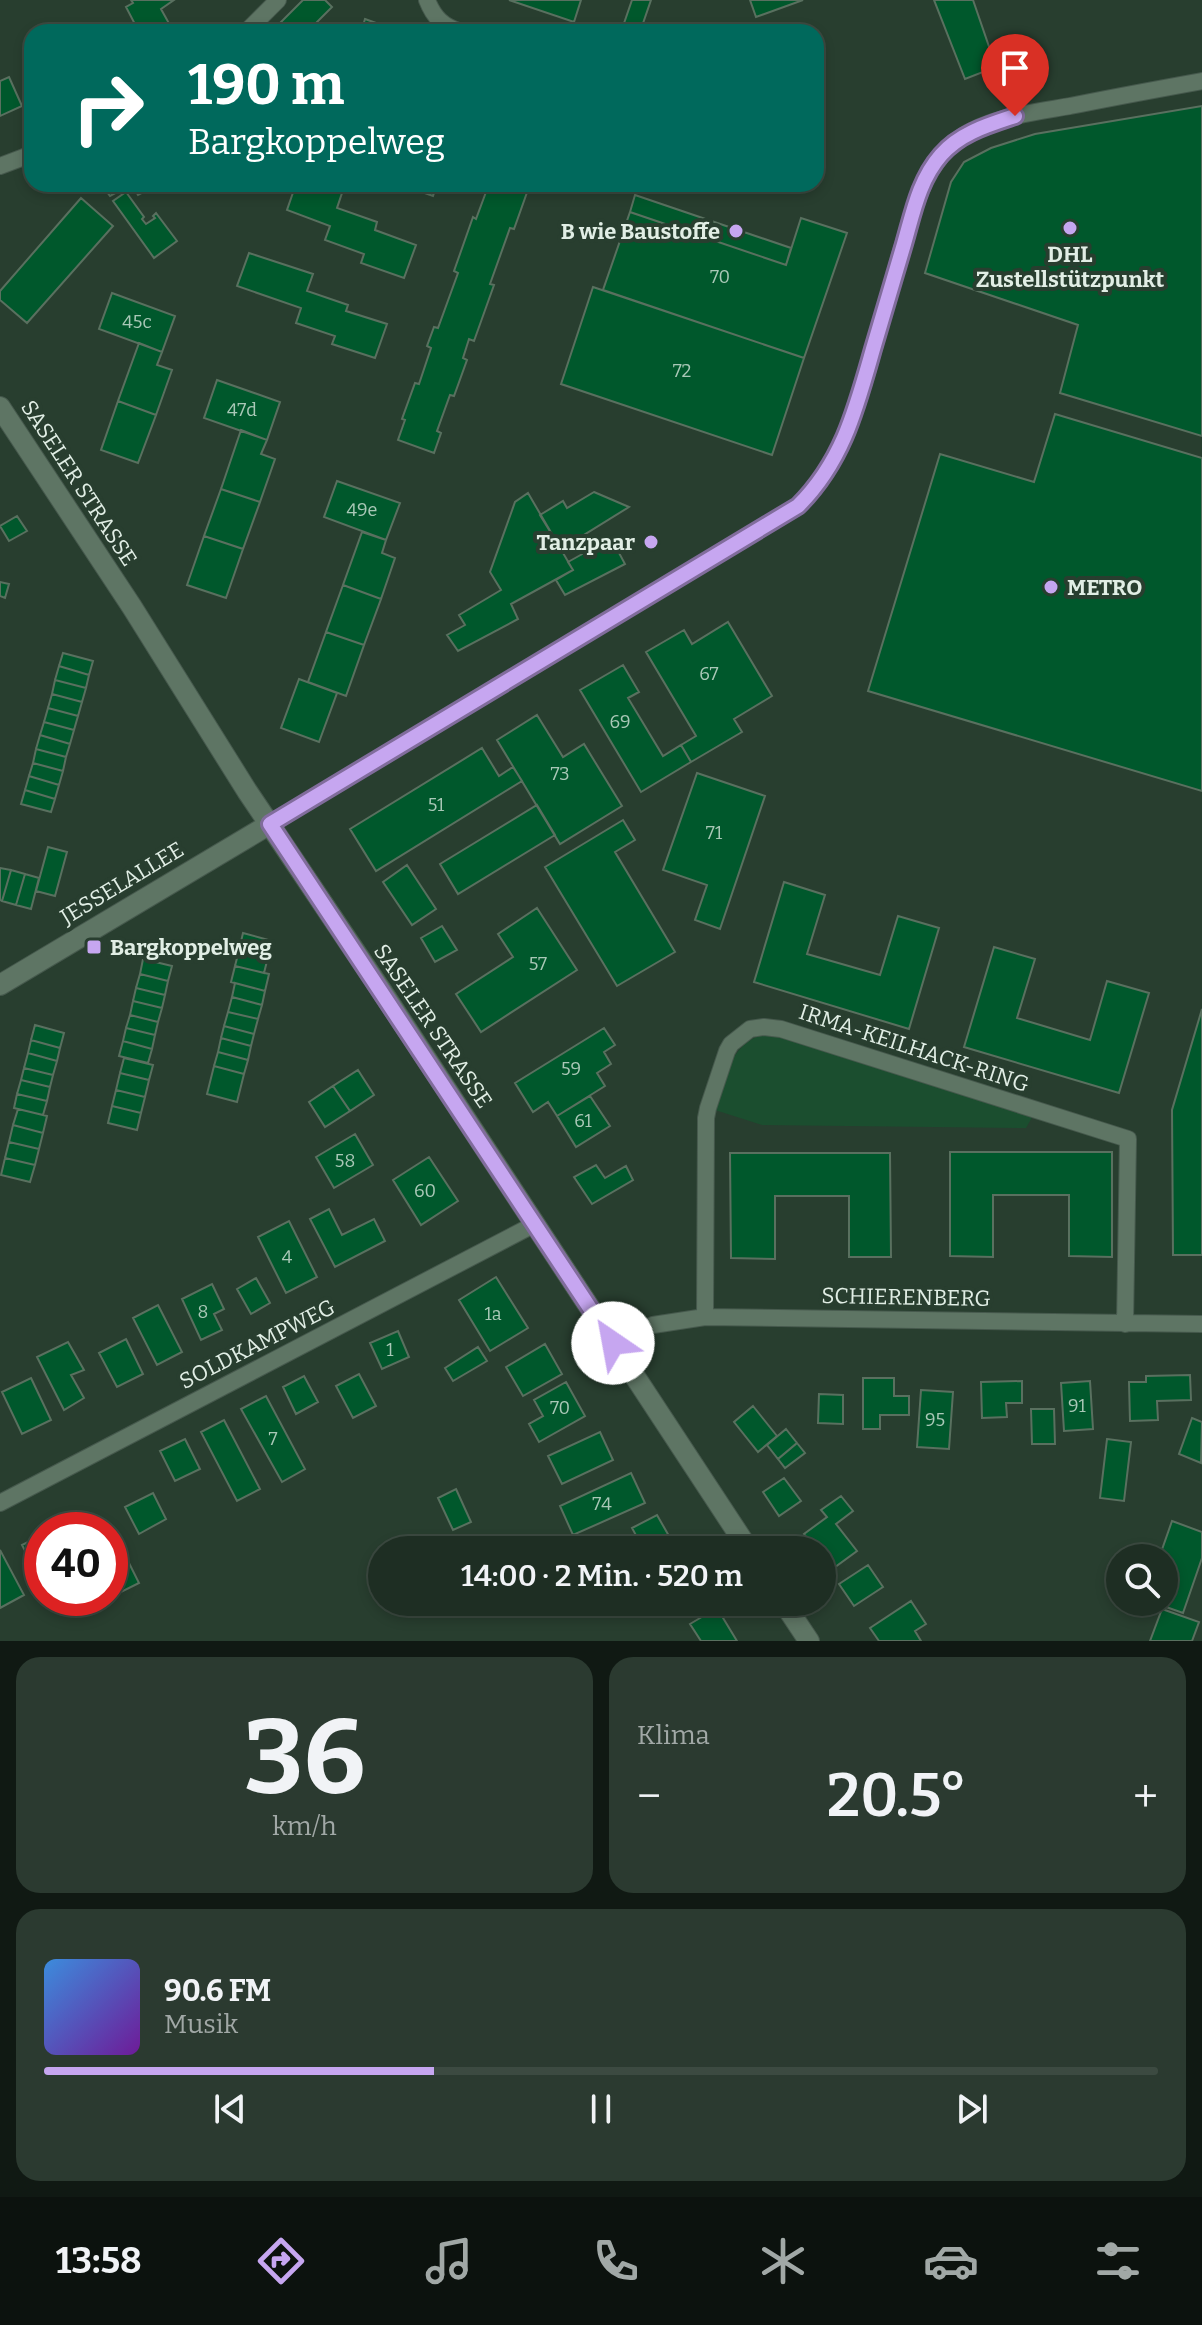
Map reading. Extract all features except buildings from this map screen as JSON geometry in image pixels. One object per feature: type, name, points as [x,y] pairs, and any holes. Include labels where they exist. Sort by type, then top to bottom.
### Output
[{"type":"street","points":[[254,24],[278,0]]},
{"type":"street","points":[[427,0],[444,24]]},
{"type":"street","points":[[270,824],[798,506],[832,465],[845,439],[926,177],[941,155],[961,137],[1015,116],[1202,81]]},
{"type":"street","points":[[0,166],[24,157]]},
{"type":"street","name":"SASELER STRASSE","points":[[0,407],[132,607],[191,704],[740,1536]]},
{"type":"street","name":"JESSELALLEE","points":[[0,985],[270,824]]},
{"type":"street","name":"IRMA-KEILHACK-RING","points":[[705,1317],[706,1118],[731,1044],[750,1029],[764,1027],[781,1029],[1128,1139],[1125,1324]]},
{"type":"street","name":"SOLDKAMPWEG","points":[[0,1503],[535,1224]]},
{"type":"street","name":"SCHIERENBERG","points":[[613,1343],[653,1325],[705,1317],[1202,1324]]},
{"type":"street","points":[[792,1616],[809,1641]]},
{"type":"green space","points":[[764,1034],[776,1035],[1034,1114],[1026,1128],[762,1125],[715,1110],[730,1064],[743,1046]]},
{"type":"place","name":"DHL Zustellstützpunkt","points":[[1070,228]]},
{"type":"place","name":"B wie Baustoffe","points":[[736,231]]},
{"type":"place","name":"Tanzpaar","points":[[651,542]]},
{"type":"place","name":"METRO","points":[[1051,587]]},
{"type":"place","name":"Bargkoppelweg","points":[[94,947]]},
{"type":"route","points":[[613,1343],[270,824],[798,506],[832,465],[845,439],[926,177],[941,155],[961,137],[1015,116]]}]
